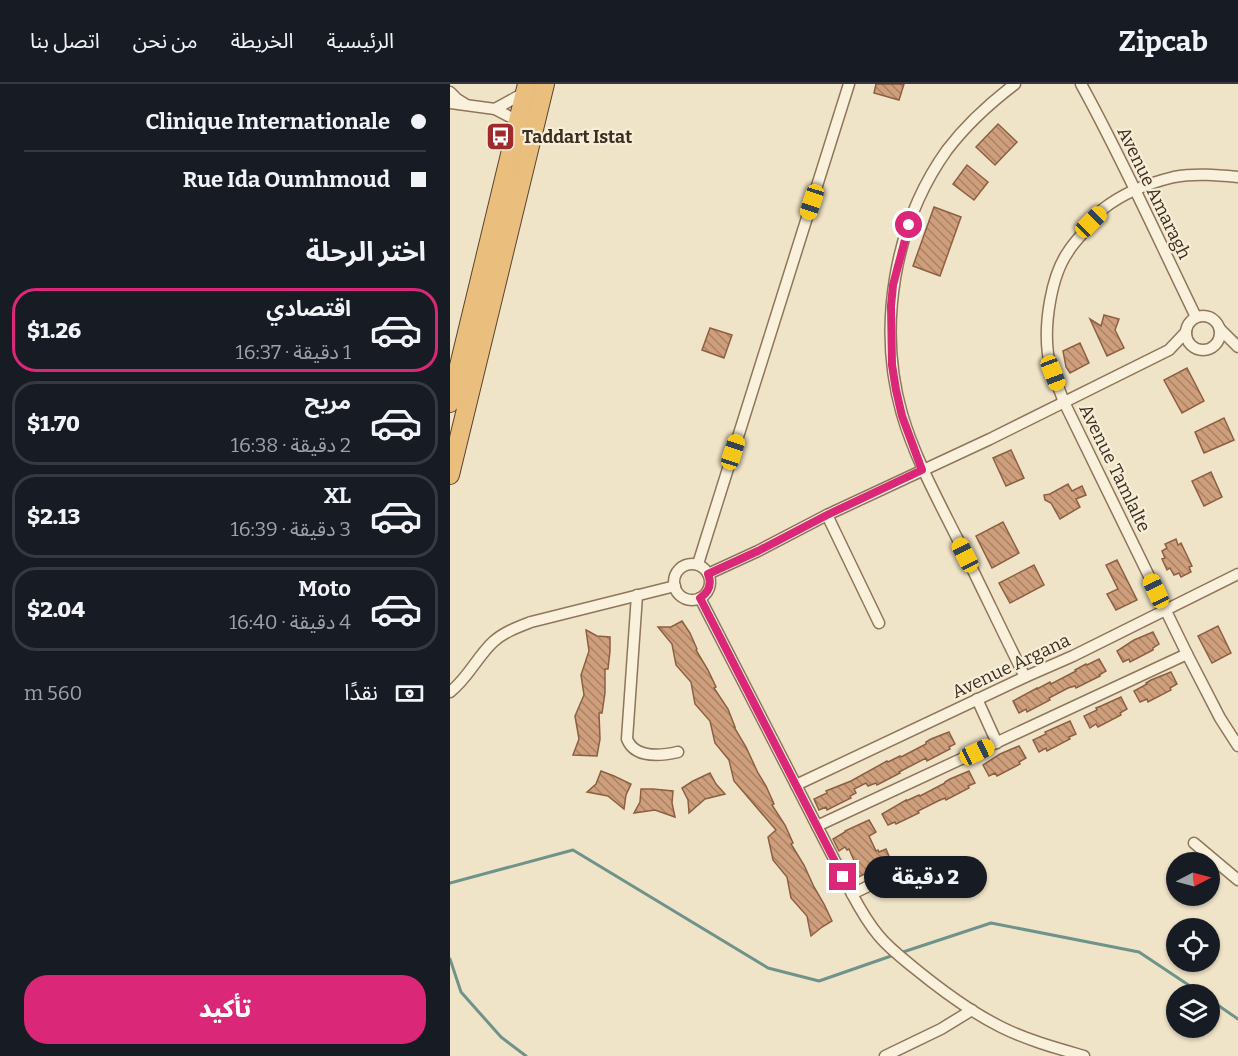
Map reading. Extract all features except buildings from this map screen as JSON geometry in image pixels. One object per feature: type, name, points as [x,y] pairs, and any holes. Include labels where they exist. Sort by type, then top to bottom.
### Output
[{"type":"highway","points":[[450,475],[545,84]]},
{"type":"highway","points":[[450,403],[525,88]]},
{"type":"street","points":[[698,564],[849,84]]},
{"type":"street","points":[[1015,84],[972,121],[948,149],[919,198],[909,225],[893,285],[891,306],[892,365],[902,416],[922,470],[1025,677]]},
{"type":"street","name":"Avenue Amaragh","points":[[1081,84],[1136,190],[1196,317]]},
{"type":"street","points":[[495,109],[525,88]]},
{"type":"street","points":[[450,92],[465,104]]},
{"type":"street","points":[[450,103],[495,109],[518,121]]},
{"type":"street","name":"Avenue Tamlalte","points":[[1238,177],[1200,174],[1175,177],[1136,190],[1103,209],[1066,253],[1052,290],[1047,323],[1048,355],[1064,402],[1187,654],[1220,718],[1238,746]]},
{"type":"street","points":[[1169,350],[1186,332],[1189,323],[1202,315],[1218,323],[1220,336],[1214,346]]},
{"type":"street","points":[[1220,329],[1237,346]]},
{"type":"street","points":[[1186,332],[1194,347]]},
{"type":"street","points":[[708,574],[827,515],[990,439],[1169,350],[1194,347],[1204,350],[1214,346],[1237,346]]},
{"type":"street","points":[[827,515],[879,623]]},
{"type":"street","points":[[698,564],[708,574],[710,585],[700,598],[687,599],[677,592],[676,573],[685,565],[698,564]]},
{"type":"street","name":"Avenue Argana","points":[[795,785],[1073,656],[1238,574]]},
{"type":"street","points":[[450,692],[488,647],[509,632],[531,622],[675,586]]},
{"type":"street","points":[[637,595],[627,739],[633,749],[640,752],[661,755],[678,752]]},
{"type":"street","points":[[700,598],[852,894],[881,939],[938,987],[1001,1027],[1021,1036],[1080,1055]]},
{"type":"street","points":[[817,826],[1187,654]]},
{"type":"street","points":[[977,699],[997,743]]},
{"type":"street","points":[[1194,843],[1238,880]]},
{"type":"street","points":[[852,894],[902,870]]},
{"type":"street","points":[[885,1056],[941,1029],[972,1010]]},
{"type":"waterway","points":[[450,883],[573,850],[768,968],[819,981],[894,955]]},
{"type":"waterway","points":[[900,953],[991,923],[1139,952],[1187,984]]},
{"type":"waterway","points":[[450,959],[461,992],[501,1037],[526,1056]]},
{"type":"waterway","points":[[1220,1007],[1238,1019]]},
{"type":"place","name":"Taddart Istat","points":[[501,137]]},
{"type":"route","points":[[843,877],[700,598],[710,585],[708,574],[922,470],[902,416],[892,365],[893,285],[909,225]]}]
